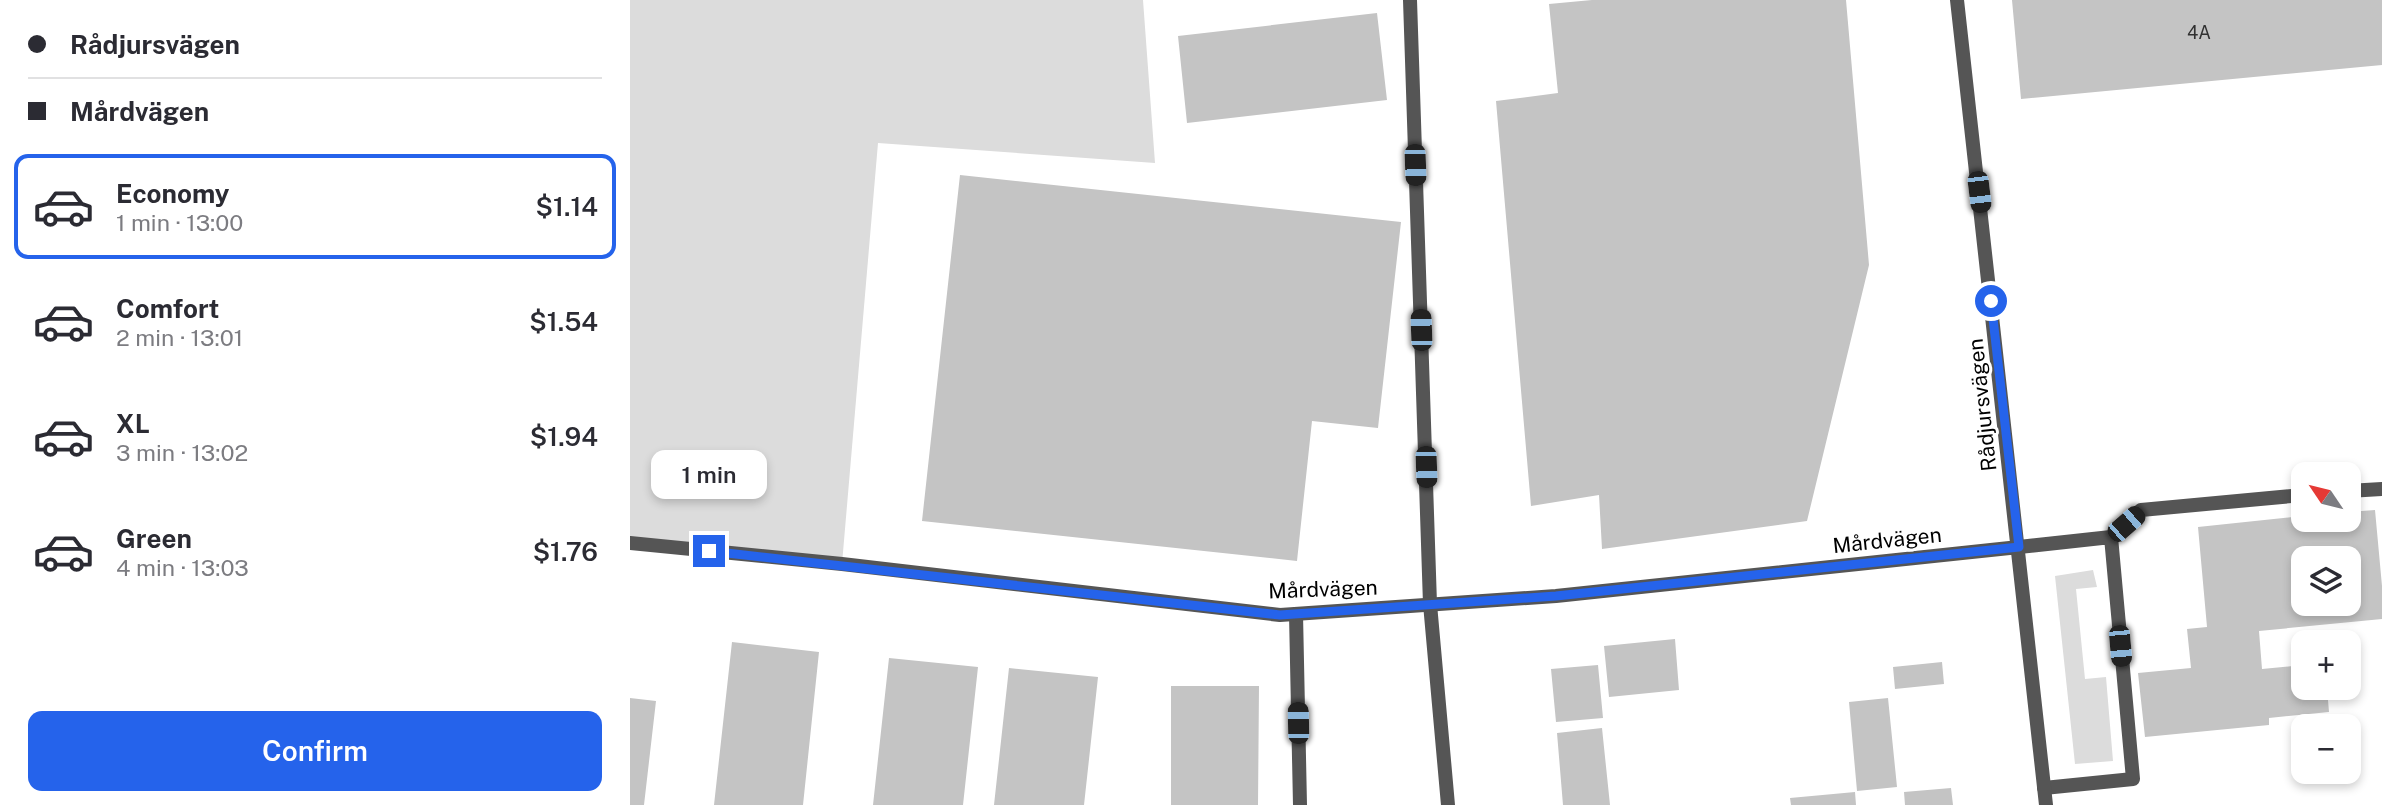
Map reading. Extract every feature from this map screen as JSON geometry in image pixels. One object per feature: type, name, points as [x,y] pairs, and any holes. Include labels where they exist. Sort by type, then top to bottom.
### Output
[{"type":"street","points":[[1409,0],[1430,604],[1448,805]]},
{"type":"street","name":"Rådjursvägen","points":[[1957,0],[2046,805]]},
{"type":"street","points":[[2361,490],[2382,489]]},
{"type":"street","points":[[2043,788],[2133,779],[2111,537],[2141,510],[2291,496]]},
{"type":"street","name":"Mårdvägen","points":[[630,543],[842,564],[1280,615],[1556,596],[2111,537]]},
{"type":"street","points":[[1296,614],[1300,805]]},
{"type":"shaded area","points":[[630,0],[1143,0],[1155,163],[878,143],[842,564],[630,543]]},
{"type":"shaded area","points":[[2093,570],[2097,587],[2076,589],[2085,679],[2106,677],[2113,761],[2075,764],[2055,576]]},
{"type":"building","points":[[1592,0],[1846,0],[1869,265],[1807,521],[1602,549],[1599,495],[1531,506],[1496,101],[1558,93],[1549,4]]},
{"type":"building","points":[[2012,0],[2382,0],[2382,65],[2021,99]]},
{"type":"building","points":[[1377,13],[1387,100],[1187,123],[1178,36]]},
{"type":"building","points":[[960,175],[1401,222],[1378,428],[1312,421],[1297,561],[922,521]]},
{"type":"building","points":[[2375,510],[2382,586],[2382,619],[2259,631],[2262,669],[2291,666],[2291,700],[2328,700],[2329,712],[2269,718],[2269,725],[2145,737],[2138,673],[2191,668],[2187,629],[2207,627],[2198,527],[2291,517],[2291,532],[2361,532],[2361,511]]},
{"type":"building","points":[[1675,639],[1679,690],[1609,697],[1604,646]]},
{"type":"building","points":[[732,642],[819,652],[803,805],[714,805]]},
{"type":"building","points":[[889,658],[978,667],[963,805],[873,805]]},
{"type":"building","points":[[1942,662],[1944,684],[1895,689],[1893,667]]},
{"type":"building","points":[[1598,665],[1603,718],[1556,722],[1551,669]]},
{"type":"building","points":[[1009,668],[1098,677],[1084,805],[994,805]]},
{"type":"building","points":[[1171,686],[1259,686],[1258,805],[1171,805]]},
{"type":"building","points":[[630,698],[656,701],[644,805],[630,805]]},
{"type":"building","points":[[1888,698],[1897,787],[1857,791],[1849,702]]},
{"type":"building","points":[[1602,728],[1610,805],[1563,805],[1557,733]]},
{"type":"building","points":[[1951,788],[1953,805],[1905,805],[1904,792]]},
{"type":"building","points":[[1855,792],[1856,805],[1791,805],[1790,798]]},
{"type":"route","points":[[709,551],[1280,615],[1556,596],[2019,547],[1991,301]]}]
